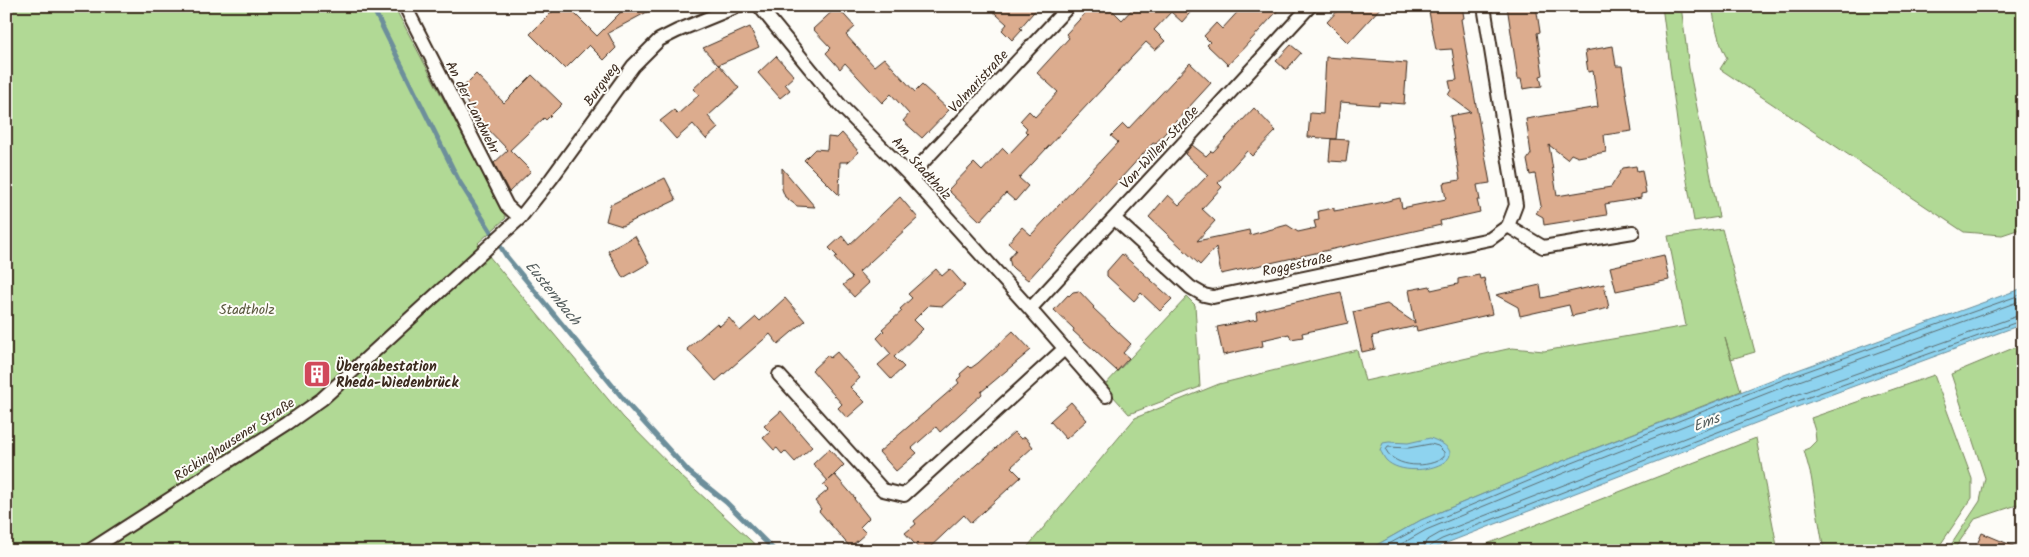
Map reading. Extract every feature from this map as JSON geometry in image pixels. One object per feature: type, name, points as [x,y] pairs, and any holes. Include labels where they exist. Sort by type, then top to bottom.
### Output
[{"type":"street","name":"An der Landwehr","points":[[405,6],[507,206],[520,218]]},
{"type":"street","name":"Burgweg","points":[[520,218],[633,66],[646,53],[660,40],[677,31],[738,6]]},
{"type":"street","name":"Am Stadtholz","points":[[759,6],[840,105],[910,176],[1106,396]]},
{"type":"street","name":"Volmaristraße","points":[[910,176],[1069,6]]},
{"type":"street","name":"Von-Willen-Straße","points":[[1030,309],[1310,6]]},
{"type":"street","points":[[1484,6],[1516,206],[1508,226],[1543,247],[1634,232]]},
{"type":"street","name":"Röckinghausener Straße","points":[[89,551],[288,423],[322,399],[520,218]]},
{"type":"street","name":"Roggestraße","points":[[1114,218],[1190,287],[1204,295],[1213,297],[1490,239],[1508,226]]},
{"type":"street","points":[[779,375],[883,490],[904,495],[1064,348]]},
{"type":"green space","name":"Stadtholz","points":[[6,6],[394,6],[506,218],[478,243],[623,417],[681,476],[762,551],[6,551]]},
{"type":"green space","points":[[1662,6],[1681,6],[1689,68],[1719,217],[1694,221],[1678,129]]},
{"type":"green space","points":[[1712,6],[2023,6],[2023,228],[2002,235],[1964,232],[1720,69],[1727,58],[1719,39]]},
{"type":"green space","points":[[1722,229],[1755,352],[1731,359],[1741,391],[1555,464],[1421,520],[1366,551],[1024,551],[1135,418],[1219,384],[1357,350],[1365,381],[1512,348],[1544,351],[1686,326],[1668,236]]},
{"type":"green space","points":[[1187,297],[1195,305],[1200,387],[1129,414],[1104,386]]},
{"type":"green space","points":[[2023,344],[2023,503],[1975,519],[1953,551],[1947,551],[1980,501],[1985,478],[1951,374]]},
{"type":"green space","points":[[1934,375],[1972,479],[1972,498],[1936,551],[1824,551],[1811,476],[1804,450],[1816,441],[1811,418]]},
{"type":"green space","points":[[1756,438],[1778,551],[1473,551],[1487,544]]},
{"type":"water","name":"Ems","points":[[2023,288],[2023,324],[1797,407],[1430,551],[1366,551],[1421,520],[1555,464],[1784,375]]},
{"type":"water","points":[[1430,438],[1445,446],[1450,453],[1447,460],[1438,466],[1410,470],[1397,467],[1386,460],[1380,450],[1383,443],[1408,443]]},
{"type":"building","points":[[558,6],[567,6],[597,36],[621,12],[617,6],[658,6],[608,33],[616,48],[604,60],[589,45],[565,69],[530,34]]},
{"type":"building","points":[[987,6],[1039,6],[1012,40],[1002,30],[1007,24]]},
{"type":"building","points":[[1092,6],[1108,6],[1122,20],[1135,6],[1196,6],[1182,22],[1171,12],[1154,30],[1165,41],[1155,50],[1146,42],[1019,178],[1028,186],[1015,201],[1006,193],[980,221],[948,190],[974,163],[982,171],[1003,148],[1009,154],[1028,134],[1025,131],[1027,128],[1020,121],[1029,111],[1035,117],[1058,92],[1037,73],[1069,38],[1066,34]]},
{"type":"building","points":[[1243,6],[1282,6],[1228,65],[1207,45],[1210,42],[1204,36],[1216,23],[1222,29]]},
{"type":"building","points":[[1342,6],[1382,6],[1348,43],[1327,22]]},
{"type":"building","points":[[1428,6],[1462,6],[1464,18],[1461,19],[1490,183],[1477,185],[1480,200],[1477,200],[1480,212],[1440,221],[1441,225],[1221,274],[1216,247],[1200,265],[1149,217],[1168,195],[1179,205],[1208,175],[1185,154],[1192,145],[1206,156],[1211,151],[1213,152],[1254,108],[1276,131],[1252,156],[1247,151],[1218,183],[1222,187],[1202,209],[1215,221],[1197,241],[1249,230],[1250,235],[1287,225],[1298,232],[1316,228],[1314,221],[1319,220],[1318,211],[1334,208],[1334,211],[1400,198],[1402,208],[1446,199],[1443,183],[1460,180],[1450,116],[1471,112],[1448,95],[1451,90],[1449,81],[1457,80],[1452,49],[1436,50]]},
{"type":"building","points":[[1507,6],[1536,6],[1540,32],[1537,33],[1543,75],[1540,76],[1542,86],[1523,89],[1521,79],[1518,79]]},
{"type":"building","points":[[837,7],[855,27],[846,35],[874,66],[884,58],[915,92],[922,85],[949,110],[922,138],[903,121],[909,114],[891,94],[882,103],[845,63],[840,69],[826,53],[831,48],[813,29]]},
{"type":"building","points":[[750,27],[759,47],[718,65],[703,48]]},
{"type":"building","points":[[1291,45],[1301,53],[1286,70],[1276,61]]},
{"type":"building","points":[[1613,46],[1616,66],[1622,66],[1632,131],[1604,135],[1606,152],[1578,157],[1571,154],[1567,159],[1549,145],[1557,196],[1611,187],[1623,168],[1636,166],[1637,171],[1642,170],[1646,193],[1641,194],[1641,198],[1605,204],[1607,215],[1544,225],[1543,217],[1536,213],[1541,206],[1535,174],[1530,175],[1527,160],[1531,154],[1526,119],[1598,107],[1593,71],[1588,72],[1585,51]]},
{"type":"building","points":[[776,56],[794,76],[785,84],[790,90],[780,98],[758,73]]},
{"type":"building","points":[[1326,57],[1407,63],[1404,104],[1379,102],[1379,105],[1340,102],[1336,139],[1308,137],[1310,113],[1323,114]]},
{"type":"building","points":[[1190,63],[1211,83],[1155,144],[1153,143],[1028,280],[1014,269],[1009,258],[1016,250],[1008,243],[1022,227],[1031,235],[1118,142],[1111,136],[1123,124],[1128,129]]},
{"type":"building","points":[[719,65],[739,88],[708,116],[718,128],[706,139],[693,124],[676,139],[660,121],[674,110],[678,114],[699,95],[693,89]]},
{"type":"building","points":[[476,74],[504,103],[532,75],[562,104],[510,150],[531,171],[509,192],[494,163],[508,150],[479,120],[481,118],[468,105],[461,89]]},
{"type":"building","points":[[842,133],[859,152],[848,162],[840,162],[839,195],[804,160],[815,149],[827,150],[828,137],[837,138]]},
{"type":"building","points":[[1331,139],[1349,140],[1346,162],[1329,161]]},
{"type":"building","points":[[782,168],[815,207],[797,206],[785,197],[782,189]]},
{"type":"building","points":[[665,178],[676,200],[622,226],[606,221],[610,205]]},
{"type":"building","points":[[900,197],[918,218],[859,272],[869,283],[854,297],[843,285],[852,278],[834,258],[837,256],[829,248],[842,236],[849,245]]},
{"type":"building","points":[[635,236],[649,263],[623,278],[608,251]]},
{"type":"building","points":[[1122,254],[1172,299],[1160,311],[1141,293],[1134,301],[1107,276],[1107,271]]},
{"type":"building","points":[[1664,255],[1669,280],[1616,291],[1610,267]]},
{"type":"building","points":[[936,269],[942,276],[950,269],[965,286],[943,306],[929,305],[914,320],[923,329],[894,357],[904,367],[891,379],[878,365],[891,354],[877,338],[884,331],[882,329],[902,311],[900,309],[912,298],[908,294]]},
{"type":"building","points":[[1479,275],[1480,279],[1484,278],[1492,314],[1417,331],[1416,326],[1372,336],[1375,349],[1362,352],[1353,312],[1387,304],[1415,323],[1409,290],[1430,286],[1431,290],[1458,284],[1458,279]]},
{"type":"building","points":[[1604,284],[1609,308],[1572,316],[1569,305],[1520,316],[1518,307],[1496,295],[1540,285],[1542,298]]},
{"type":"building","points":[[1079,291],[1093,308],[1131,344],[1123,353],[1129,358],[1117,371],[1073,331],[1074,329],[1054,310],[1068,295]]},
{"type":"building","points":[[1341,292],[1348,323],[1302,333],[1303,337],[1291,339],[1289,334],[1262,340],[1263,346],[1223,355],[1217,327],[1257,319],[1256,312],[1264,309]]},
{"type":"building","points":[[785,298],[805,321],[778,344],[770,334],[716,381],[687,349],[717,323],[720,326],[729,318],[740,331],[756,317],[760,321]]},
{"type":"building","points":[[1013,331],[1031,350],[981,392],[982,394],[940,432],[936,427],[912,448],[917,453],[896,471],[879,452],[959,383],[957,380],[961,376],[960,374],[969,366],[971,368],[978,363]]},
{"type":"building","points":[[837,352],[860,378],[850,387],[865,402],[847,418],[838,408],[842,404],[812,370],[828,355],[830,358]]},
{"type":"building","points":[[1071,402],[1087,420],[1066,439],[1050,421]]},
{"type":"building","points":[[781,411],[812,447],[795,462],[785,451],[782,454],[777,448],[774,450],[763,438],[770,432],[764,426]]},
{"type":"building","points":[[1014,432],[1021,439],[1025,437],[1033,447],[1011,467],[1021,477],[971,523],[964,515],[926,551],[921,551],[905,533],[916,524],[914,521]]},
{"type":"building","points":[[829,449],[844,465],[829,480],[835,475],[869,518],[860,527],[866,533],[850,547],[819,511],[821,509],[815,501],[828,490],[823,485],[828,481],[813,464]]},
{"type":"building","points":[[1982,533],[2023,550],[2023,551],[1974,551]]},
{"type":"waterway","name":"Eusternbach","points":[[372,6],[459,181],[507,257],[630,407],[689,472],[726,502],[775,551]]},
{"type":"place","name":"Übergabestation Rheda-Wiedenbrück","points":[[317,374]]}]
